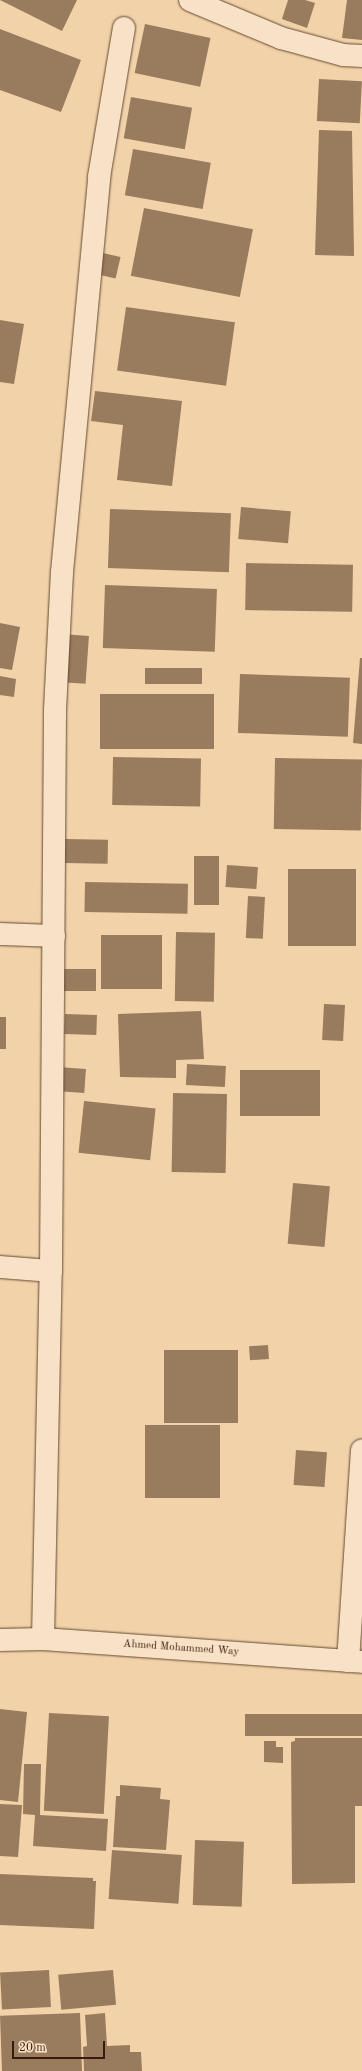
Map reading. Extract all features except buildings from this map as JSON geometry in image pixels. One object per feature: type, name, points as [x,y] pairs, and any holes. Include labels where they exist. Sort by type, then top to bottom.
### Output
[{"type":"street","points":[[190,0],[281,38],[343,55],[362,56]]},
{"type":"street","points":[[43,1639],[51,1271],[55,710],[62,572],[99,177],[124,28]]},
{"type":"street","points":[[0,934],[54,936]]},
{"type":"street","points":[[0,1267],[51,1271]]},
{"type":"street","points":[[355,1661],[362,1450]]},
{"type":"street","name":"Ahmed Mohammed Way","points":[[0,1640],[43,1639],[355,1661]]}]
